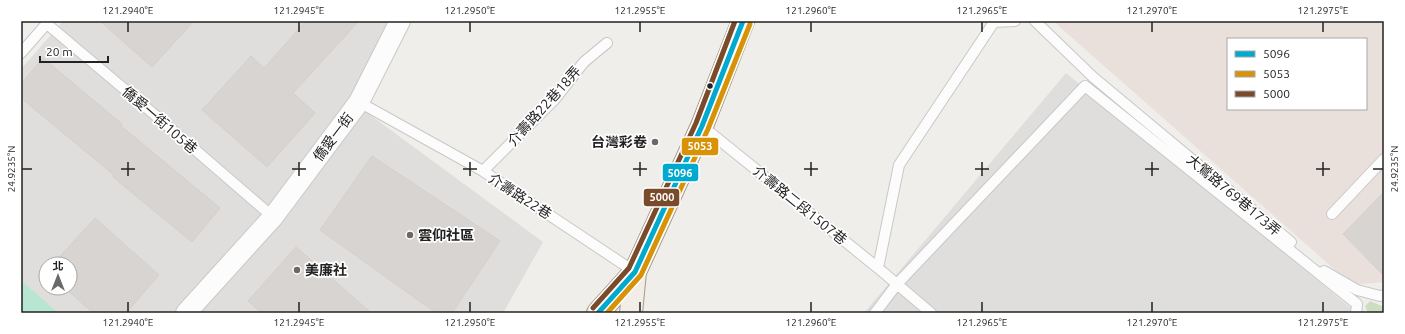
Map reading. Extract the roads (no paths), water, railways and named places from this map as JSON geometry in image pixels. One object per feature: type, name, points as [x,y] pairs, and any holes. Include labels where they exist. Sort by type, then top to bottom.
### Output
[{"type":"main road","points":[[598,313],[635,272],[702,126],[743,21]]},
{"type":"main road","points":[[631,313],[635,272]]},
{"type":"street","name":"僑愛一街","points":[[186,313],[273,217],[359,102],[400,21]]},
{"type":"lane","points":[[878,268],[899,165],[994,22],[1015,21]]},
{"type":"lane","name":"大鶯路769巷173弄","points":[[1035,21],[1094,77],[1328,274],[1357,290],[1380,296],[1384,295]]},
{"type":"lane","points":[[21,54],[48,22]]},
{"type":"lane","name":"僑愛一街105巷","points":[[48,22],[273,217]]},
{"type":"lane","name":"介壽路22巷18弄","points":[[483,171],[555,99],[584,62],[607,43]]},
{"type":"lane","points":[[875,313],[897,284],[1085,86],[1357,304],[1356,313]]},
{"type":"lane","name":"介壽路22巷","points":[[359,102],[483,171],[635,272]]},
{"type":"lane","name":"介壽路二段1507巷","points":[[702,126],[932,313]]},
{"type":"lane","points":[[1332,214],[1384,158]]},
{"type":"place","name":"台灣彩卷","points":[[655,142]]},
{"type":"place","name":"雲仰社區","points":[[410,235]]},
{"type":"place","name":"美廉社","points":[[297,270]]}]
